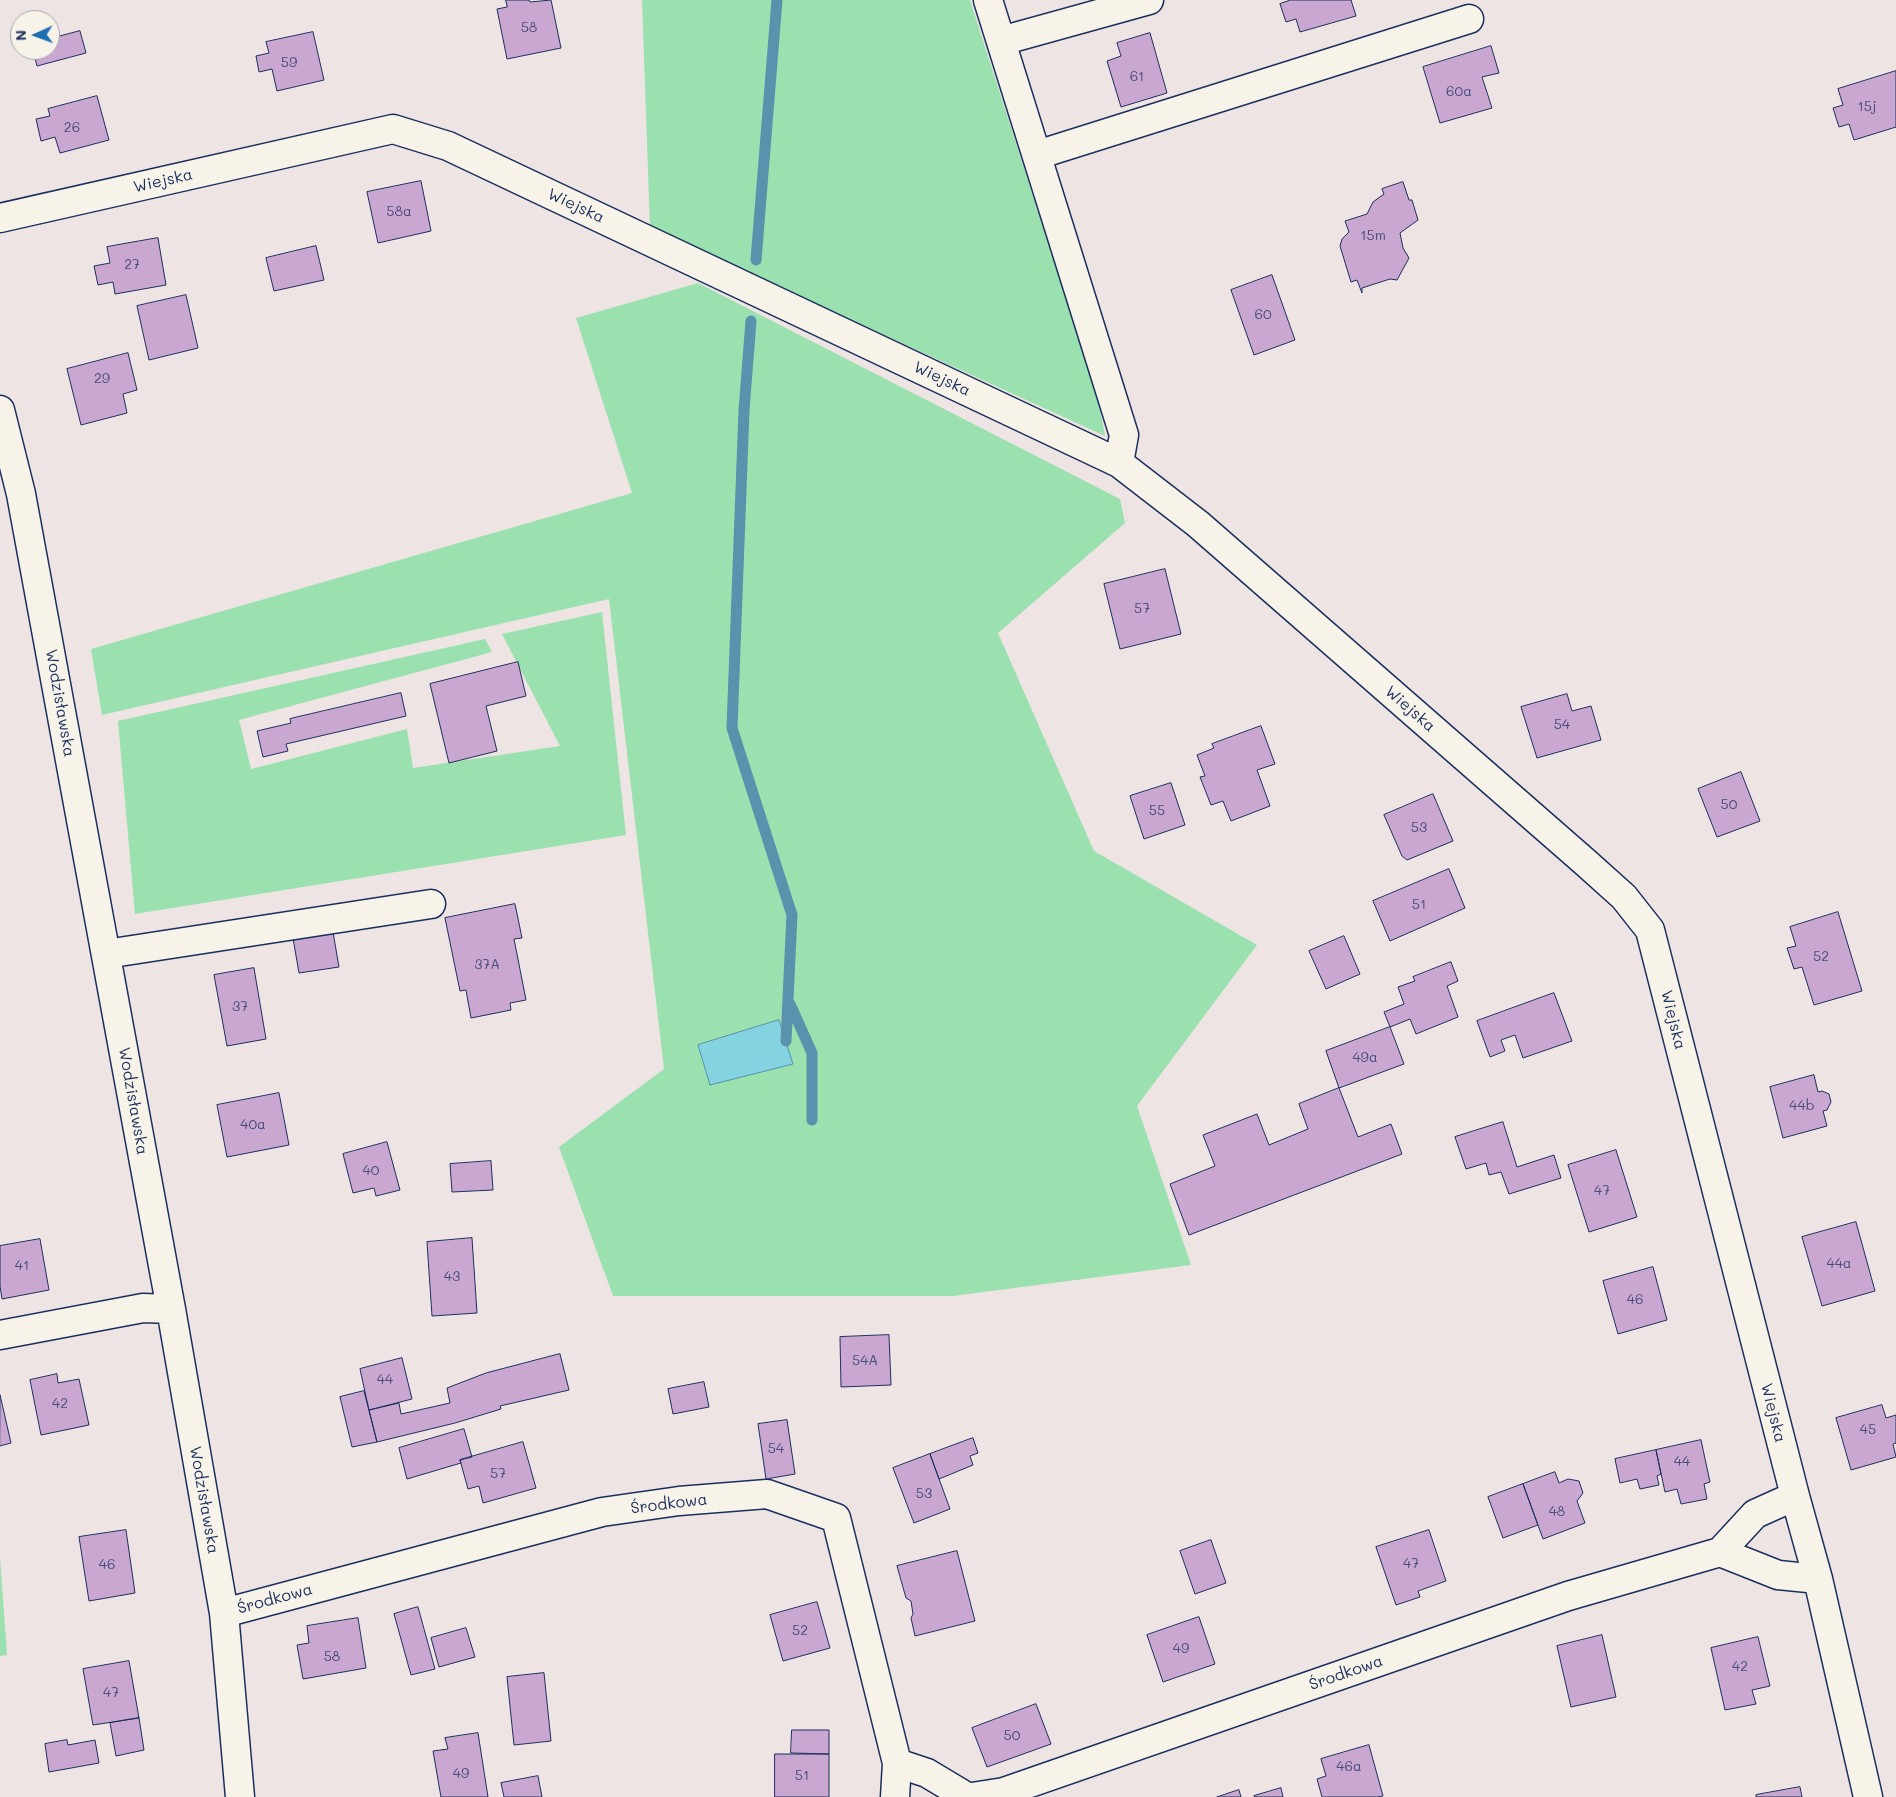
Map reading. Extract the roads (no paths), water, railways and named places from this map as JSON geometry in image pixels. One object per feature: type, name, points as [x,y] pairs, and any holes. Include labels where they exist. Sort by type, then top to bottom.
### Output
[{"type":"street","points":[[988,0],[1124,435],[1120,463]]},
{"type":"street","points":[[1001,41],[1149,0]]},
{"type":"street","points":[[1037,155],[1469,19]]},
{"type":"street","name":"Wiejska","points":[[0,218],[393,129],[448,146],[1120,463],[1198,524],[1586,862],[1624,897],[1650,930],[1794,1496],[1818,1579],[1868,1797]]},
{"type":"street","name":"Wodzisławska","points":[[0,410],[21,494],[171,1309],[224,1613],[240,1797]]},
{"type":"street","points":[[106,954],[431,904]]},
{"type":"street","points":[[0,1335],[143,1308],[171,1309]]},
{"type":"street","name":"Środkowa","points":[[224,1613],[602,1512],[679,1501],[767,1494],[836,1518],[897,1763],[894,1797]]},
{"type":"street","points":[[1794,1496],[1755,1514],[1720,1552],[1778,1575],[1818,1579]]},
{"type":"street","name":"Środkowa","points":[[972,1797],[1004,1792],[1568,1596],[1720,1552]]},
{"type":"street","points":[[897,1763],[927,1773],[967,1797]]},
{"type":"water","points":[[779,1020],[793,1064],[710,1085],[698,1045]]},
{"type":"waterway","points":[[756,260],[777,0]]},
{"type":"waterway","points":[[751,321],[744,410],[732,728],[792,915],[786,1041]]},
{"type":"waterway","points":[[790,1004],[812,1053],[812,1120]]}]
